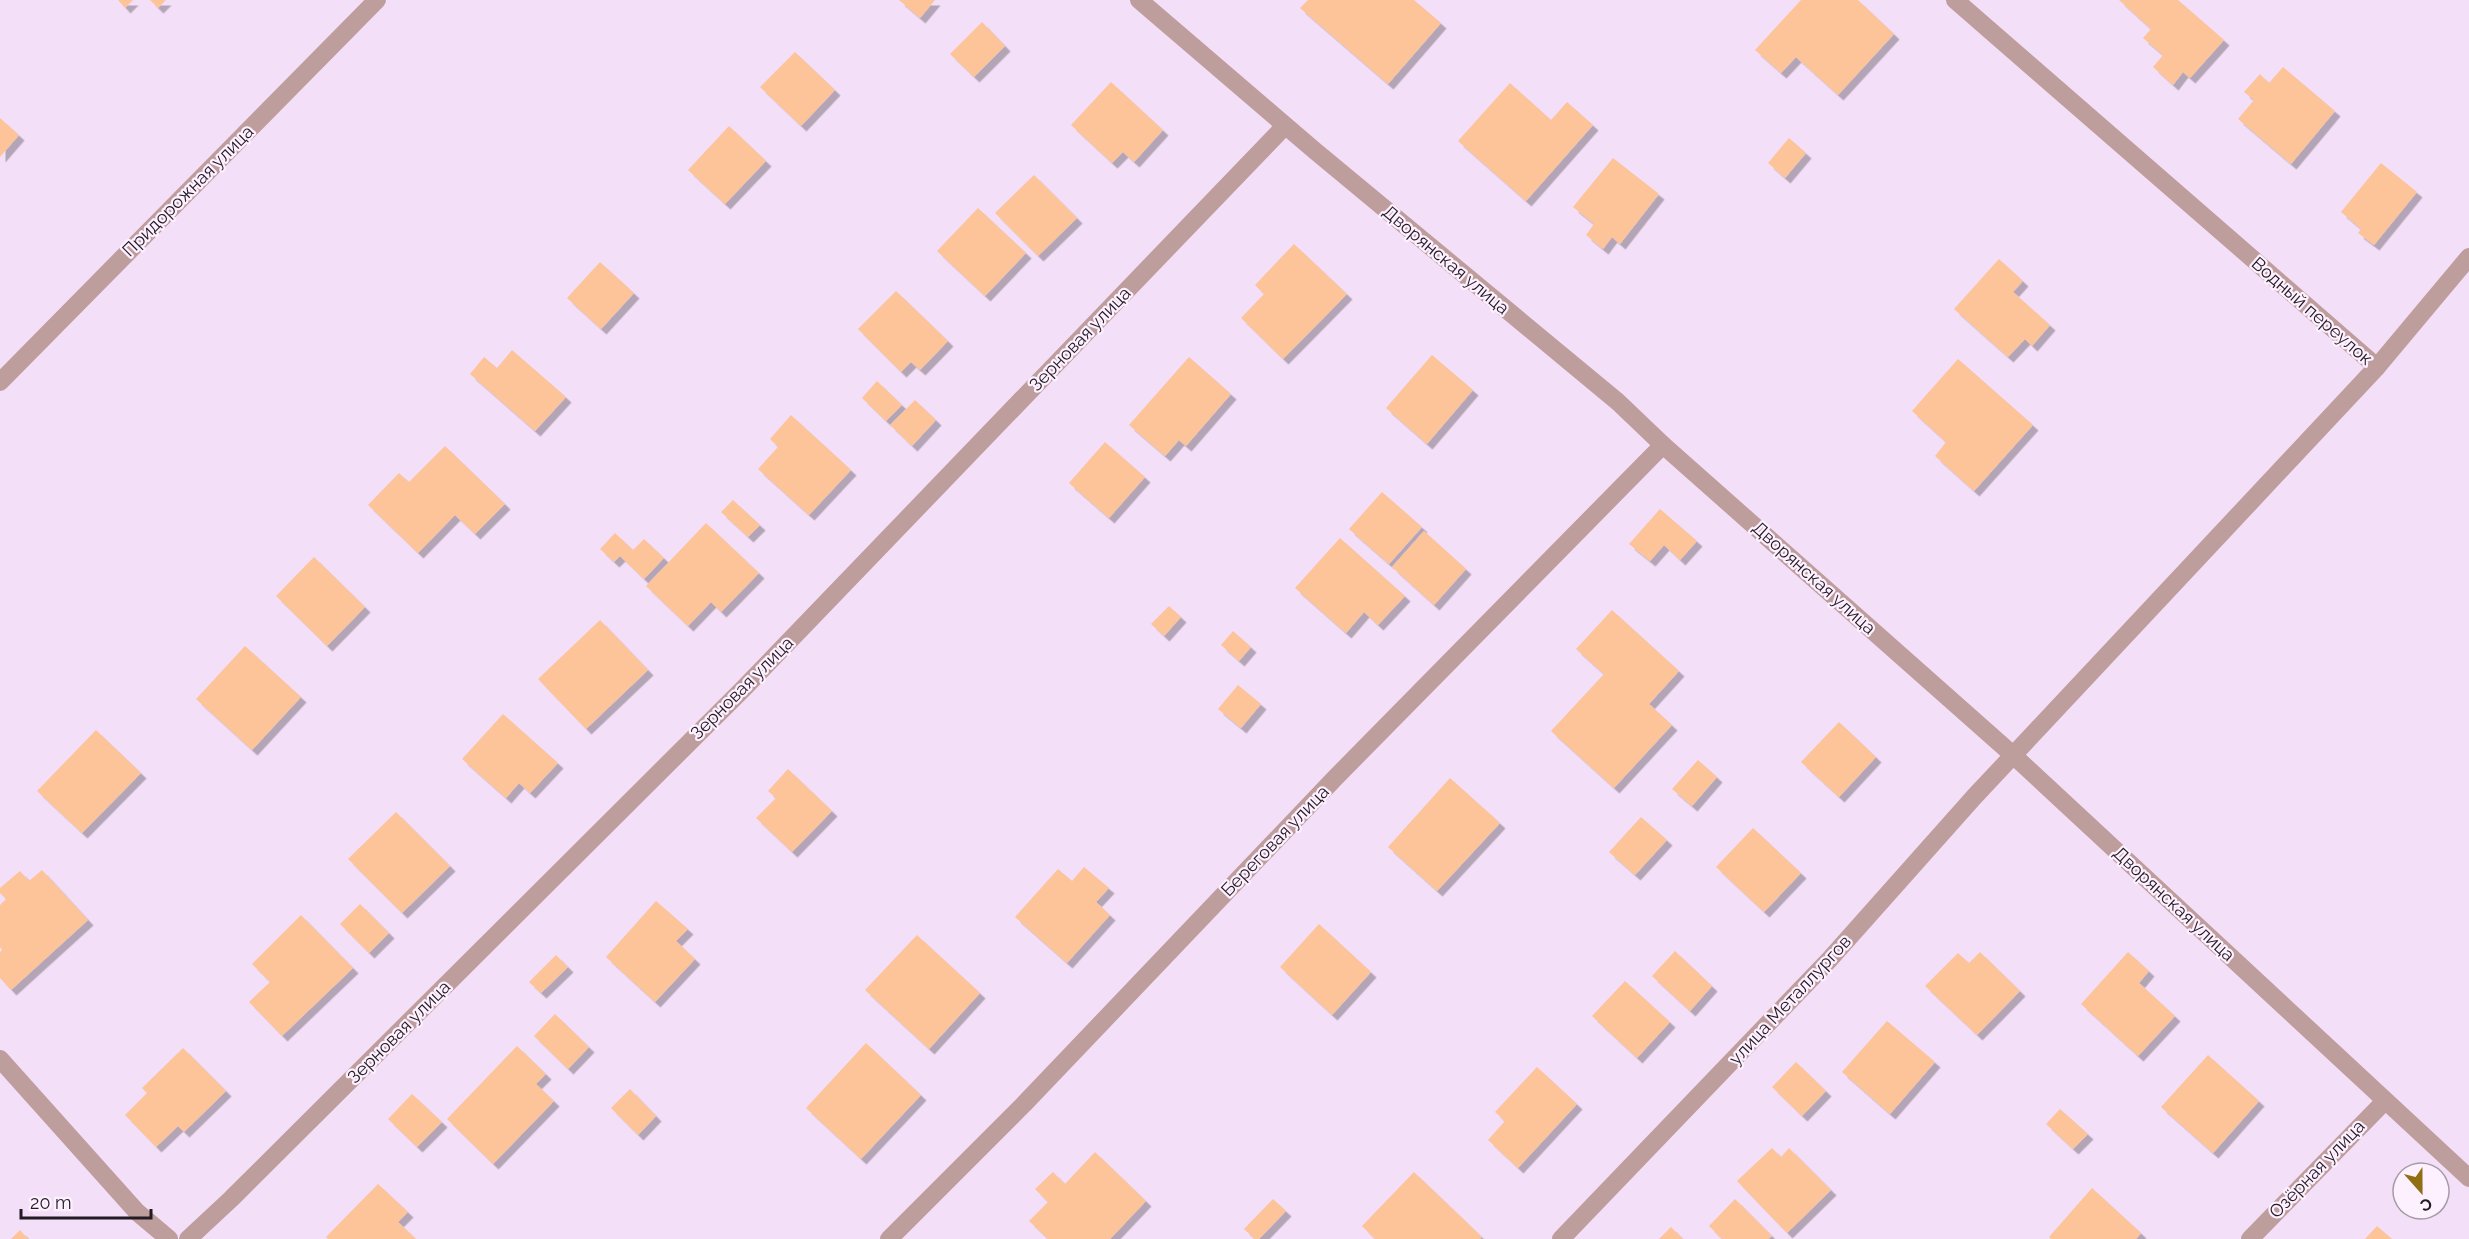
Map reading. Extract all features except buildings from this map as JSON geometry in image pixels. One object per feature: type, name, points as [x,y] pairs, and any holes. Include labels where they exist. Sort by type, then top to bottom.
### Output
[{"type":"street","name":"Придорожная улица","points":[[0,382],[377,0]]},
{"type":"street","name":"Дворянская улица","points":[[1139,0],[1285,126],[1618,402],[1663,445],[2013,755],[2469,1178]]},
{"type":"street","name":"Водный переулок","points":[[1955,0],[2377,367],[2013,755]]},
{"type":"street","name":"Зерновая улица","points":[[188,1239],[231,1199],[743,689],[1285,126]]},
{"type":"street","points":[[2377,367],[2469,257]]},
{"type":"street","name":"Береговая улица","points":[[889,1239],[1024,1104],[1336,777],[1663,445]]},
{"type":"street","name":"улица Металлургов","points":[[1561,1239],[1829,960],[2013,755]]},
{"type":"street","points":[[0,1059],[137,1212],[169,1239]]},
{"type":"street","name":"Озёрная улица","points":[[2250,1239],[2385,1101]]}]
